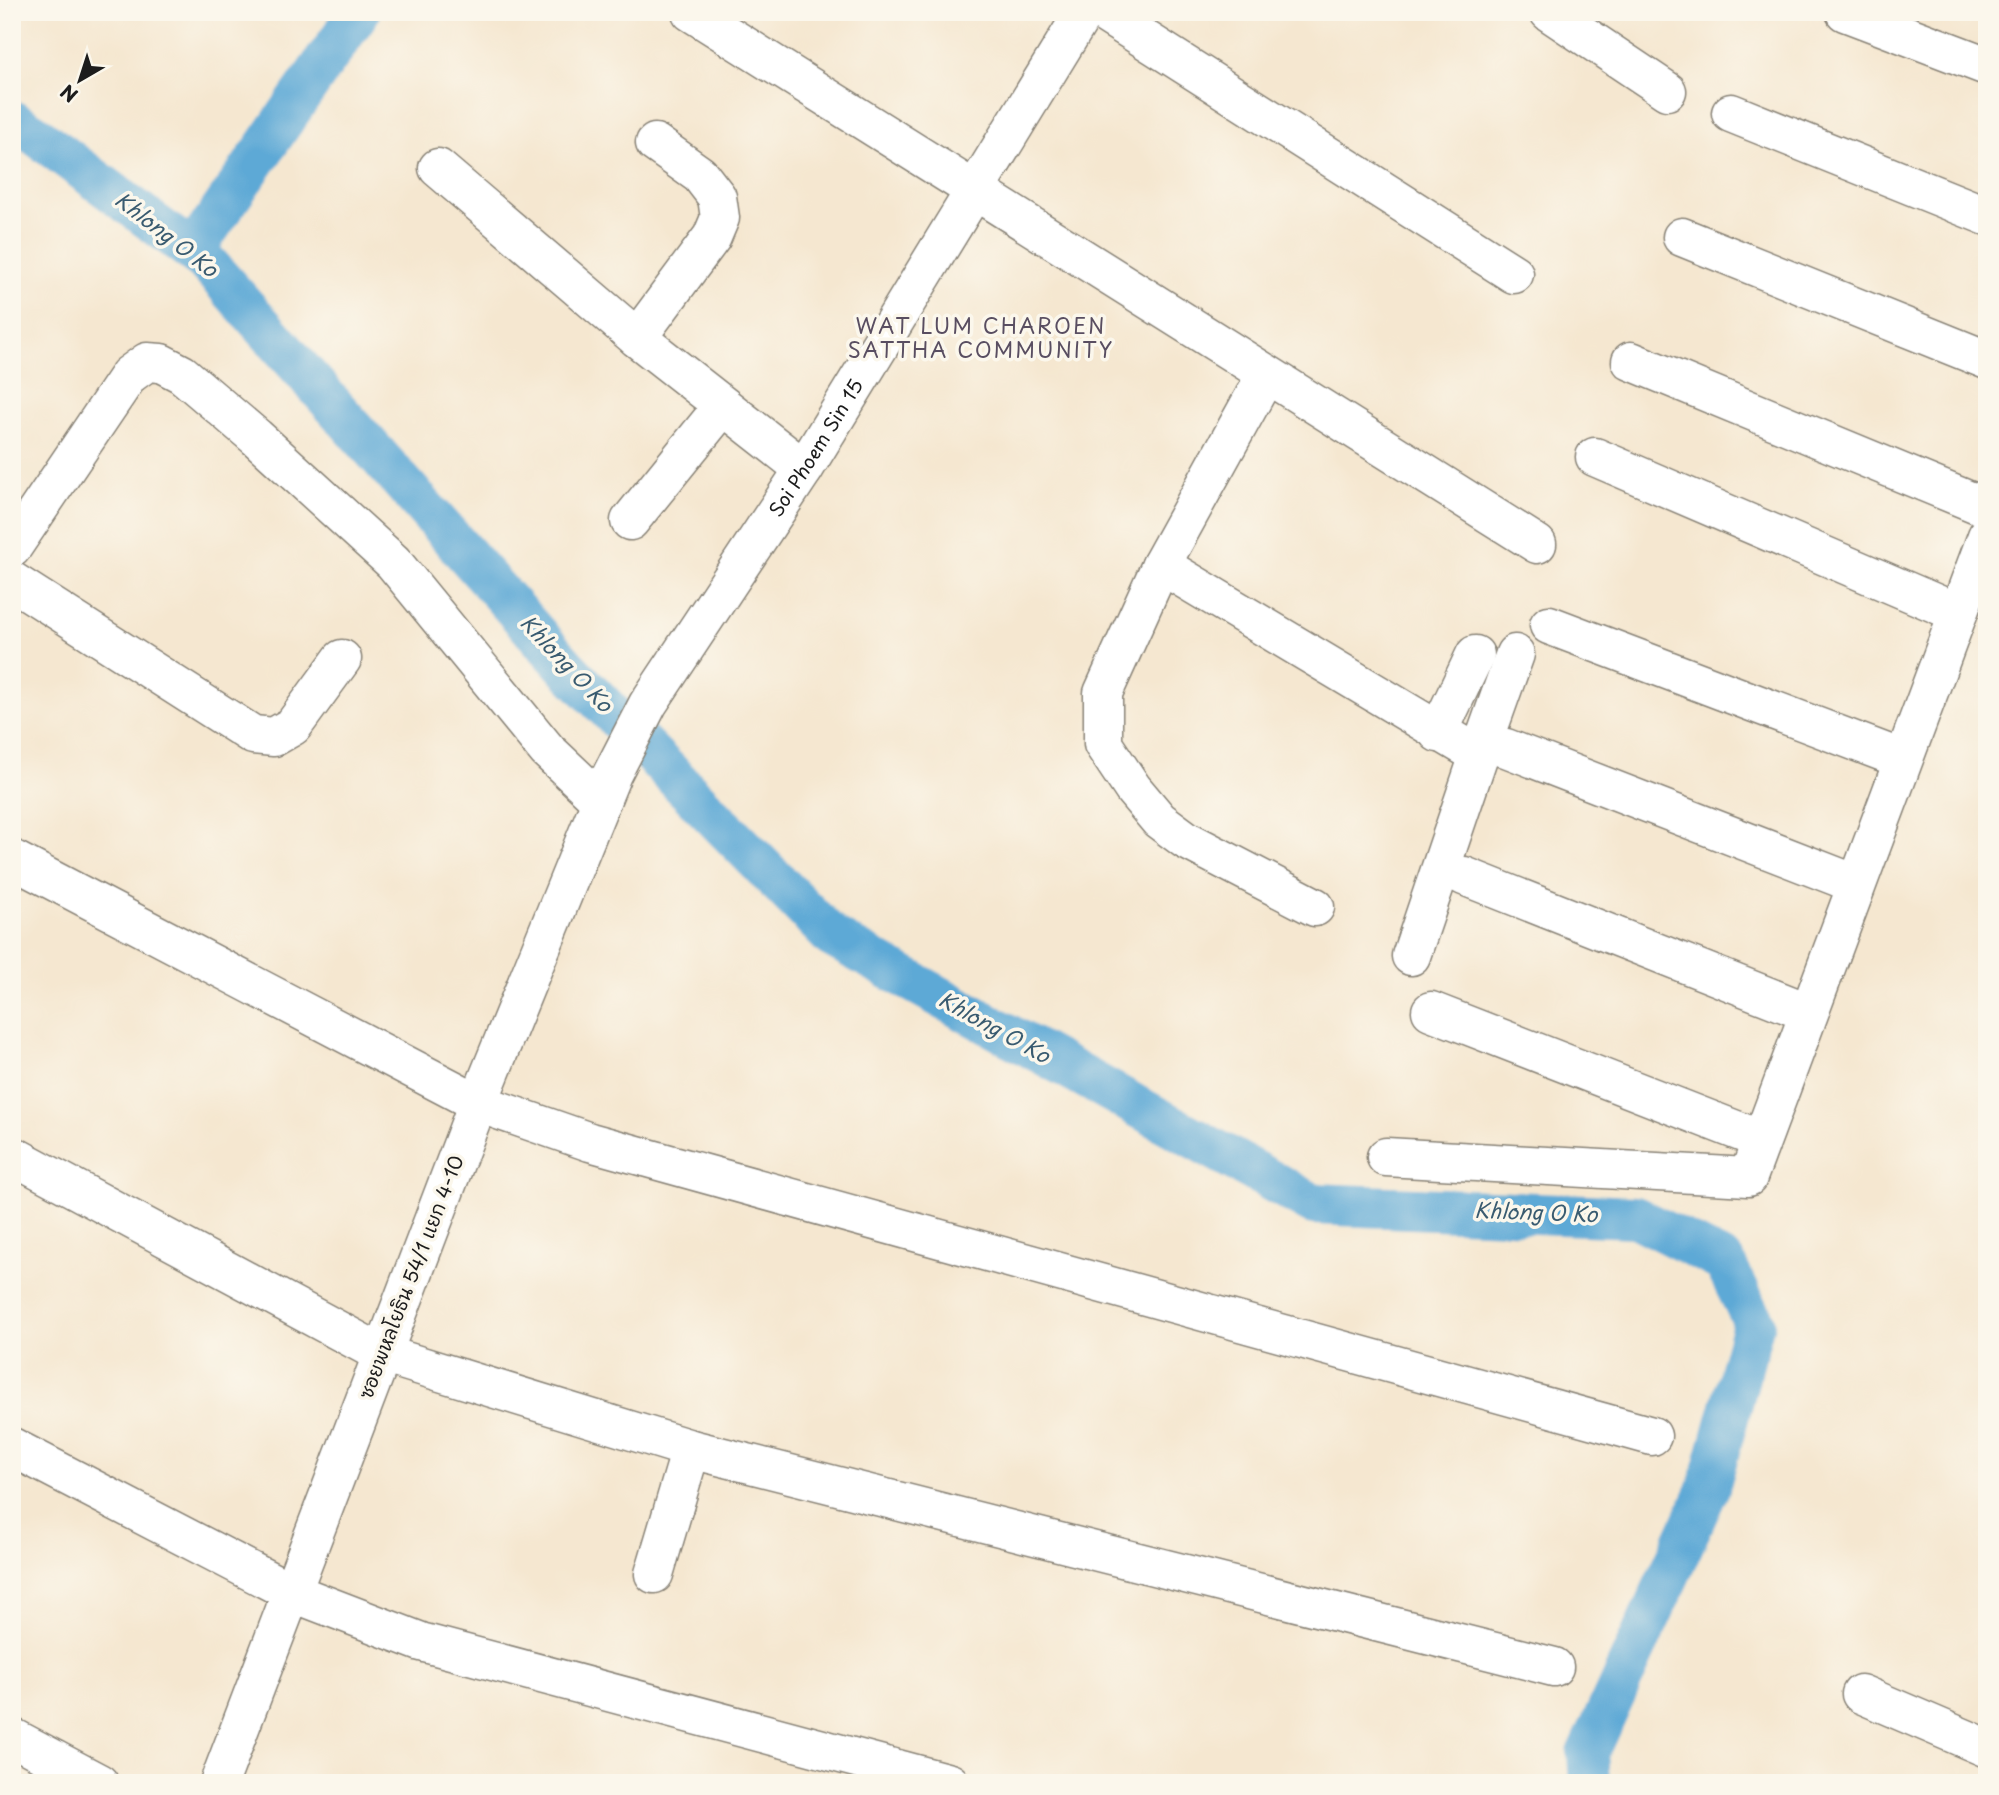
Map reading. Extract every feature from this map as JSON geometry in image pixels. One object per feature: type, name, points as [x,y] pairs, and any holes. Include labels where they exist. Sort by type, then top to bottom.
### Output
[{"type":"street","points":[[691,12],[1537,544]]},
{"type":"street","name":"Soi Phoem Sin 15","points":[[606,788],[649,704],[804,469],[1084,12]]},
{"type":"street","points":[[1102,12],[1514,274]]},
{"type":"street","points":[[1549,12],[1667,90]]},
{"type":"street","points":[[1845,12],[1987,66]]},
{"type":"street","points":[[1731,113],[1987,216]]},
{"type":"street","points":[[636,338],[712,237],[720,218],[717,197],[700,175],[655,143]]},
{"type":"street","points":[[438,168],[636,338],[804,469]]},
{"type":"street","points":[[1682,237],[1987,360]]},
{"type":"street","points":[[1631,361],[1987,508]]},
{"type":"street","points":[[12,548],[129,375],[147,362],[161,363],[182,374],[256,437],[393,562],[547,750],[606,788]]},
{"type":"street","points":[[1266,375],[1161,565],[1103,692],[1103,744],[1133,789],[1159,820],[1186,840],[1315,907]]},
{"type":"street","points":[[630,521],[723,406]]},
{"type":"street","points":[[1595,457],[1958,613]]},
{"type":"street","points":[[1386,1157],[1748,1177],[1759,1139],[1902,759],[1984,552]]},
{"type":"street","points":[[1161,565],[1438,733],[1856,884]]},
{"type":"street","points":[[12,581],[253,735],[274,737],[293,726],[342,659]]},
{"type":"street","points":[[1549,625],[1902,759]]},
{"type":"street","points":[[1411,956],[1492,752],[1515,653]]},
{"type":"street","points":[[1438,733],[1475,655]]},
{"type":"street","name":"ซอยพหลโยธิน 54/1 แยก 4-10","points":[[219,1783],[478,1103],[606,788]]},
{"type":"street","points":[[12,859],[478,1103],[590,1142],[1652,1436]]},
{"type":"street","points":[[1464,876],[1807,1013]]},
{"type":"street","points":[[1431,1011],[1759,1139]]},
{"type":"street","points":[[12,1155],[382,1354],[691,1449],[1554,1667]]},
{"type":"street","points":[[12,1447],[291,1592],[421,1642],[950,1783]]},
{"type":"street","points":[[654,1574],[691,1449]]},
{"type":"street","points":[[1861,1694],[1987,1748]]},
{"type":"street","points":[[12,1737],[99,1783]]},
{"type":"waterway","points":[[193,251],[359,12]]},
{"type":"waterway","name":"Khlong O Ko","points":[[12,121],[33,133],[205,261],[566,667],[832,937],[1313,1204],[1635,1217],[1724,1262],[1754,1322],[1709,1487],[1588,1754],[1590,1783]]},
{"type":"district","name":"WAT LUM CHAROEN SATTHA COMMUNITY","points":[[981,339]]}]
